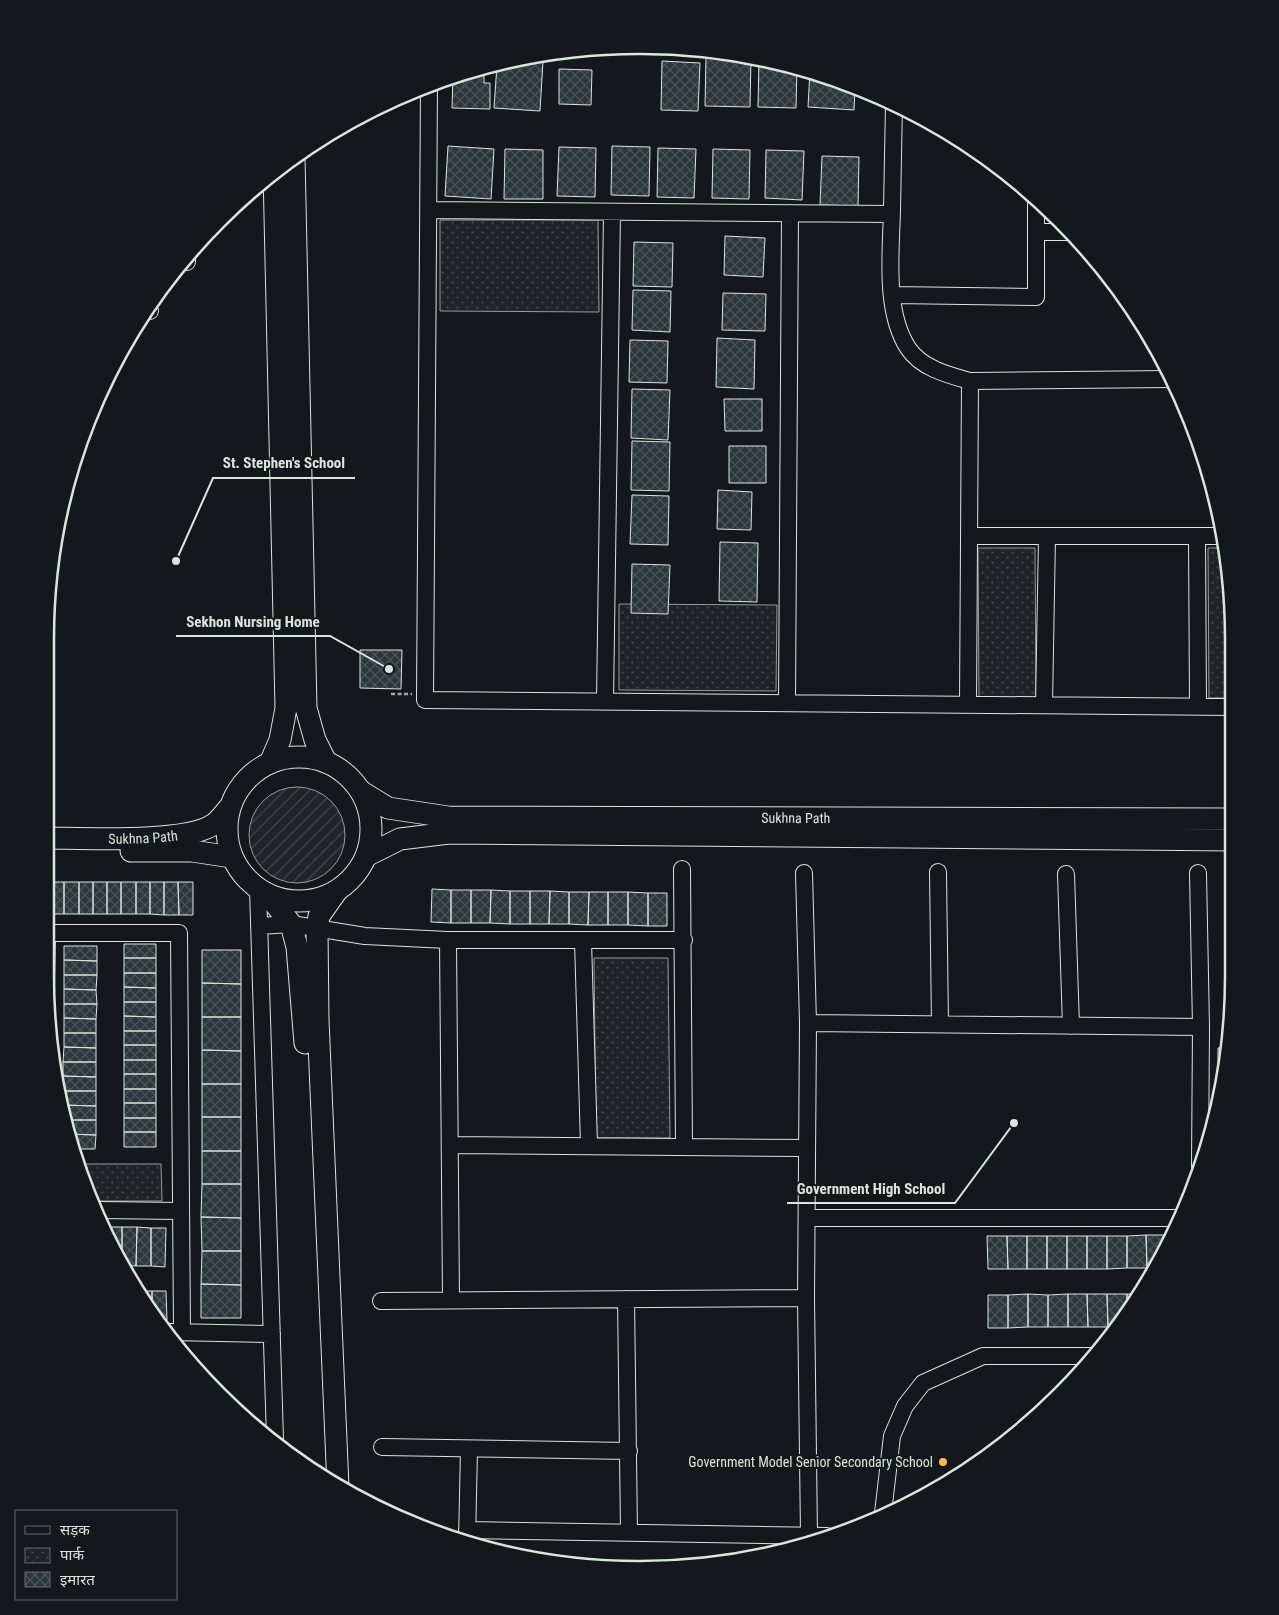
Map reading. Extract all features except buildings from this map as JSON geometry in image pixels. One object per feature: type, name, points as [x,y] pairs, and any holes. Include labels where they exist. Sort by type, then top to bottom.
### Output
[{"type":"main road","points":[[294,167],[306,708],[315,740],[326,762]]},
{"type":"main road","points":[[270,762],[280,740],[286,708],[274,182]]},
{"type":"main road","points":[[323,1468],[304,1020],[297,947],[291,924],[263,892],[243,875],[232,857],[227,832],[230,807],[245,780],[270,762],[298,756],[326,762],[346,774],[362,792],[368,804],[372,829],[368,855],[355,876],[336,892],[319,916],[317,929],[318,1020],[338,1477]]},
{"type":"main road","name":"Sukhna Path","points":[[362,792],[388,808],[448,817],[1225,819]]},
{"type":"main road","name":"Sukhna Path","points":[[54,838],[139,838],[185,833],[214,824],[230,807]]},
{"type":"main road","name":"Sukhna Path","points":[[368,855],[400,839],[449,833],[1225,840]]},
{"type":"main road","name":"Sukhna Path","points":[[54,852],[192,851],[232,857]]},
{"type":"main road","points":[[263,892],[284,900],[302,902],[320,899],[336,892]]},
{"type":"street","points":[[429,93],[426,700],[1225,707]]},
{"type":"street","points":[[894,112],[893,294],[897,324],[908,348],[921,361],[945,374],[970,381],[1164,379]]},
{"type":"street","points":[[893,294],[1036,297],[1036,208]]},
{"type":"street","points":[[429,210],[892,214]]},
{"type":"street","points":[[605,701],[612,212]]},
{"type":"street","points":[[787,703],[790,213]]},
{"type":"street","points":[[1036,232],[1060,232]]},
{"type":"street","points":[[968,704],[970,381]]},
{"type":"street","points":[[970,536],[1216,536]]},
{"type":"street","points":[[1044,705],[1047,536]]},
{"type":"street","points":[[1197,536],[1198,706]]},
{"type":"street","points":[[682,869],[684,1147]]},
{"type":"street","points":[[471,1536],[628,1532],[810,1535],[806,1298],[808,1023],[804,872]]},
{"type":"street","points":[[938,872],[940,1024]]},
{"type":"street","points":[[1198,873],[1201,1027],[1200,1143]]},
{"type":"street","points":[[1066,874],[1071,1026]]},
{"type":"street","points":[[263,892],[259,926],[275,1433]]},
{"type":"street","points":[[259,926],[291,924],[365,936],[448,940],[684,940]]},
{"type":"street","points":[[54,933],[179,934],[181,1211],[176,1332],[272,1334]]},
{"type":"street","points":[[448,940],[451,1300]]},
{"type":"street","points":[[583,940],[589,1146]]},
{"type":"street","points":[[808,1023],[1201,1027]]},
{"type":"street","points":[[450,1145],[806,1148]]},
{"type":"street","points":[[103,1210],[181,1211]]},
{"type":"street","points":[[808,1218],[1173,1218]]},
{"type":"street","points":[[381,1301],[806,1298]]},
{"type":"street","points":[[626,1299],[629,1451],[628,1532]]},
{"type":"street","points":[[883,1508],[892,1436],[905,1406],[923,1383],[983,1356],[1085,1356]]},
{"type":"street","points":[[382,1447],[629,1451]]},
{"type":"street","points":[[467,1535],[469,1449]]},
{"type":"path","points":[[391,694],[426,694]]},
{"type":"green space","points":[[440,220],[598,220],[599,312],[440,311]]},
{"type":"green space","points":[[978,548],[1035,548],[1036,698],[979,698]]},
{"type":"green space","points":[[1208,548],[1218,548],[1224,601],[1225,698],[1209,698]]},
{"type":"green space","points":[[619,604],[777,605],[776,691],[619,690]]},
{"type":"green space","points":[[297,787],[315,791],[331,801],[341,817],[345,835],[341,853],[331,869],[315,879],[297,883],[279,879],[263,869],[253,853],[249,835],[253,817],[263,801],[279,791]]},
{"type":"green space","points":[[594,958],[668,958],[670,1138],[596,1138]]},
{"type":"green space","points":[[85,1164],[161,1164],[162,1201],[98,1201]]},
{"type":"place","name":"St. Stephen's School","points":[[176,561]]},
{"type":"place","name":"Sekhon Nursing Home","points":[[389,669]]},
{"type":"place","name":"Government High School","points":[[1014,1123]]},
{"type":"place","name":"Government Model Senior Secondary School","points":[[943,1462]]}]
